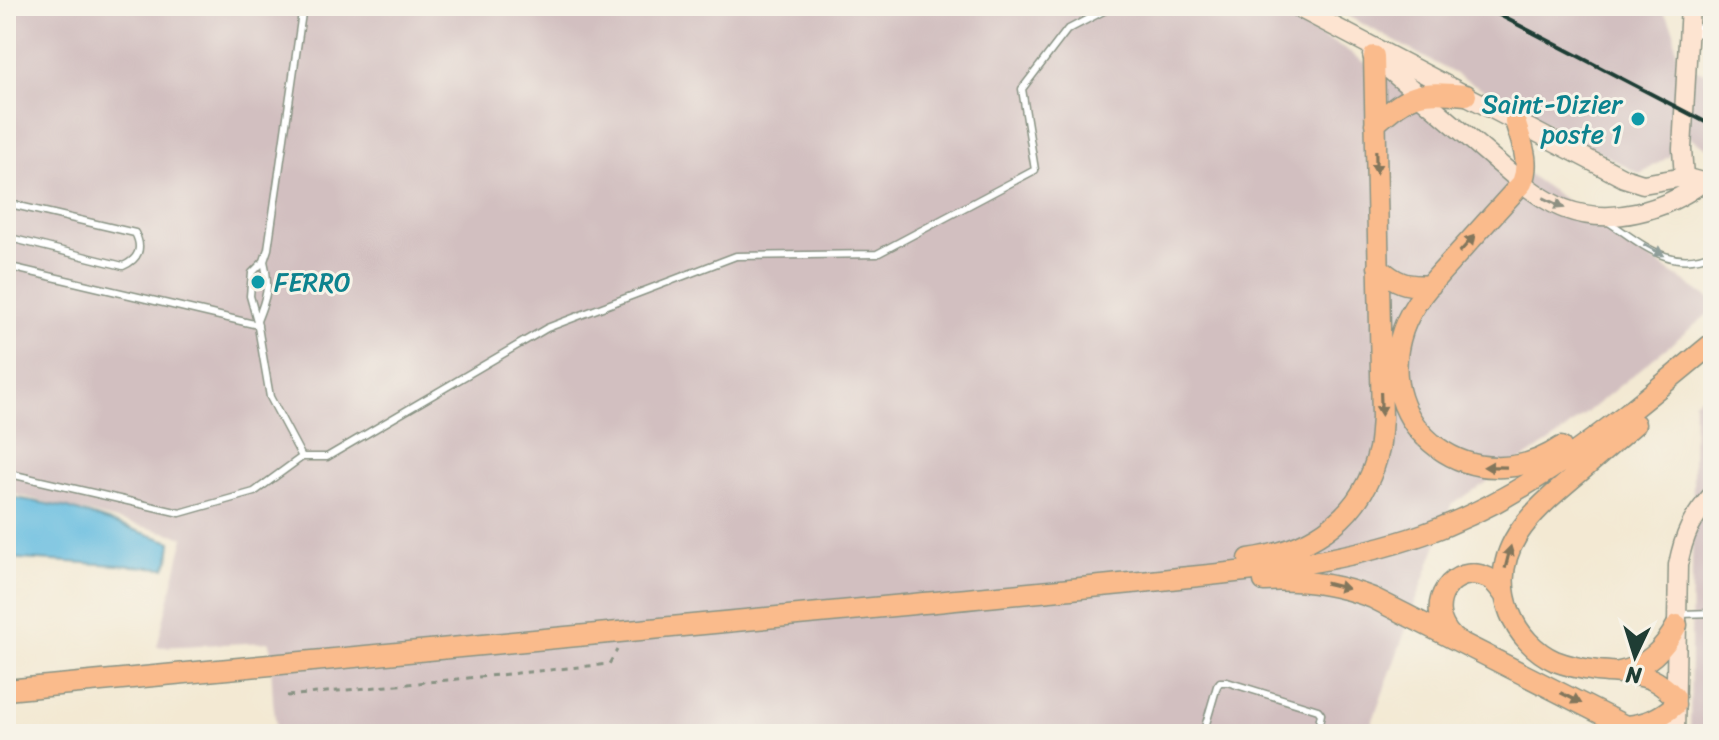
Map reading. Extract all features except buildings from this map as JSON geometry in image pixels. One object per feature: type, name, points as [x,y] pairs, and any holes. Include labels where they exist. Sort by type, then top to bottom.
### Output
[{"type":"main road","points":[[1295,6],[1633,182],[1654,183],[1684,177],[1708,183]]},
{"type":"main road","points":[[1684,177],[1685,15]]},
{"type":"main road","points":[[1342,31],[1522,183],[1564,209],[1601,217],[1634,213],[1663,204],[1708,183]]},
{"type":"main road","points":[[980,598],[1284,552],[1328,530],[1345,516],[1361,494],[1373,470],[1382,418],[1374,56]]},
{"type":"main road","points":[[1375,124],[1396,106],[1419,95],[1466,95]]},
{"type":"main road","points":[[1515,121],[1527,164],[1522,183],[1431,285],[1410,313],[1399,344],[1397,377],[1400,392],[1420,432],[1444,453],[1461,461],[1482,467],[1522,466],[1552,453],[1711,347]]},
{"type":"main road","points":[[1378,267],[1389,277],[1406,285],[1431,285]]},
{"type":"main road","points":[[6,690],[1064,590],[1287,567],[1363,553],[1425,534],[1480,510],[1541,475],[1609,428],[1711,347]]},
{"type":"main road","points":[[1505,596],[1504,576],[1510,548],[1531,515],[1653,409],[1711,347]]},
{"type":"main road","points":[[1675,734],[1678,565],[1690,524],[1713,494]]},
{"type":"main road","points":[[1452,637],[1439,614],[1442,594],[1461,577],[1474,574],[1487,577],[1497,584],[1505,596],[1515,625],[1532,646],[1553,660],[1575,667],[1652,680],[1675,701]]},
{"type":"main road","points":[[1064,590],[1272,581],[1325,583],[1373,598],[1634,730],[1654,720],[1675,701]]},
{"type":"main road","points":[[1619,672],[1630,670],[1651,658],[1669,639],[1677,620]]},
{"type":"street","points":[[1685,15],[1713,31]]},
{"type":"lane","points":[[302,457],[270,397],[250,296],[252,273],[264,261],[268,249],[303,6]]},
{"type":"lane","points":[[6,473],[180,513],[254,492],[302,457],[327,457],[547,328],[736,256],[877,254],[1035,170],[1022,89],[1067,30],[1113,6]]},
{"type":"lane","points":[[6,203],[135,233],[139,251],[136,258],[123,266],[6,237]]},
{"type":"lane","points":[[1601,217],[1671,259],[1697,260],[1713,253]]},
{"type":"lane","points":[[257,323],[268,281],[264,261]]},
{"type":"lane","points":[[6,266],[257,323]]},
{"type":"lane","points":[[1677,620],[1713,613]]},
{"type":"lane","points":[[1203,734],[1217,686],[1220,682],[1227,682],[1318,710],[1321,719],[1317,734]]},
{"type":"path","points":[[287,696],[609,664],[626,630]]},
{"type":"shaded area","points":[[6,6],[1264,6],[1342,47],[1713,301],[1713,310],[1554,439],[1451,505],[1368,734],[277,734],[270,642],[157,647],[184,537],[6,492]]},
{"type":"shaded area","points":[[1330,6],[1656,6],[1668,18],[1674,31],[1677,60],[1690,69],[1713,74],[1713,151],[1669,125],[1670,156],[1640,174]]},
{"type":"shaded area","points":[[1713,388],[1713,734],[1690,734],[1694,401]]},
{"type":"water","points":[[6,496],[68,508],[171,542],[169,560],[165,568],[6,558]]},
{"type":"railway","points":[[1482,6],[1713,126]]},
{"type":"place","name":"Saint-Dizier poste 1","points":[[1638,119]]},
{"type":"place","name":"FERRO","points":[[258,282]]}]
